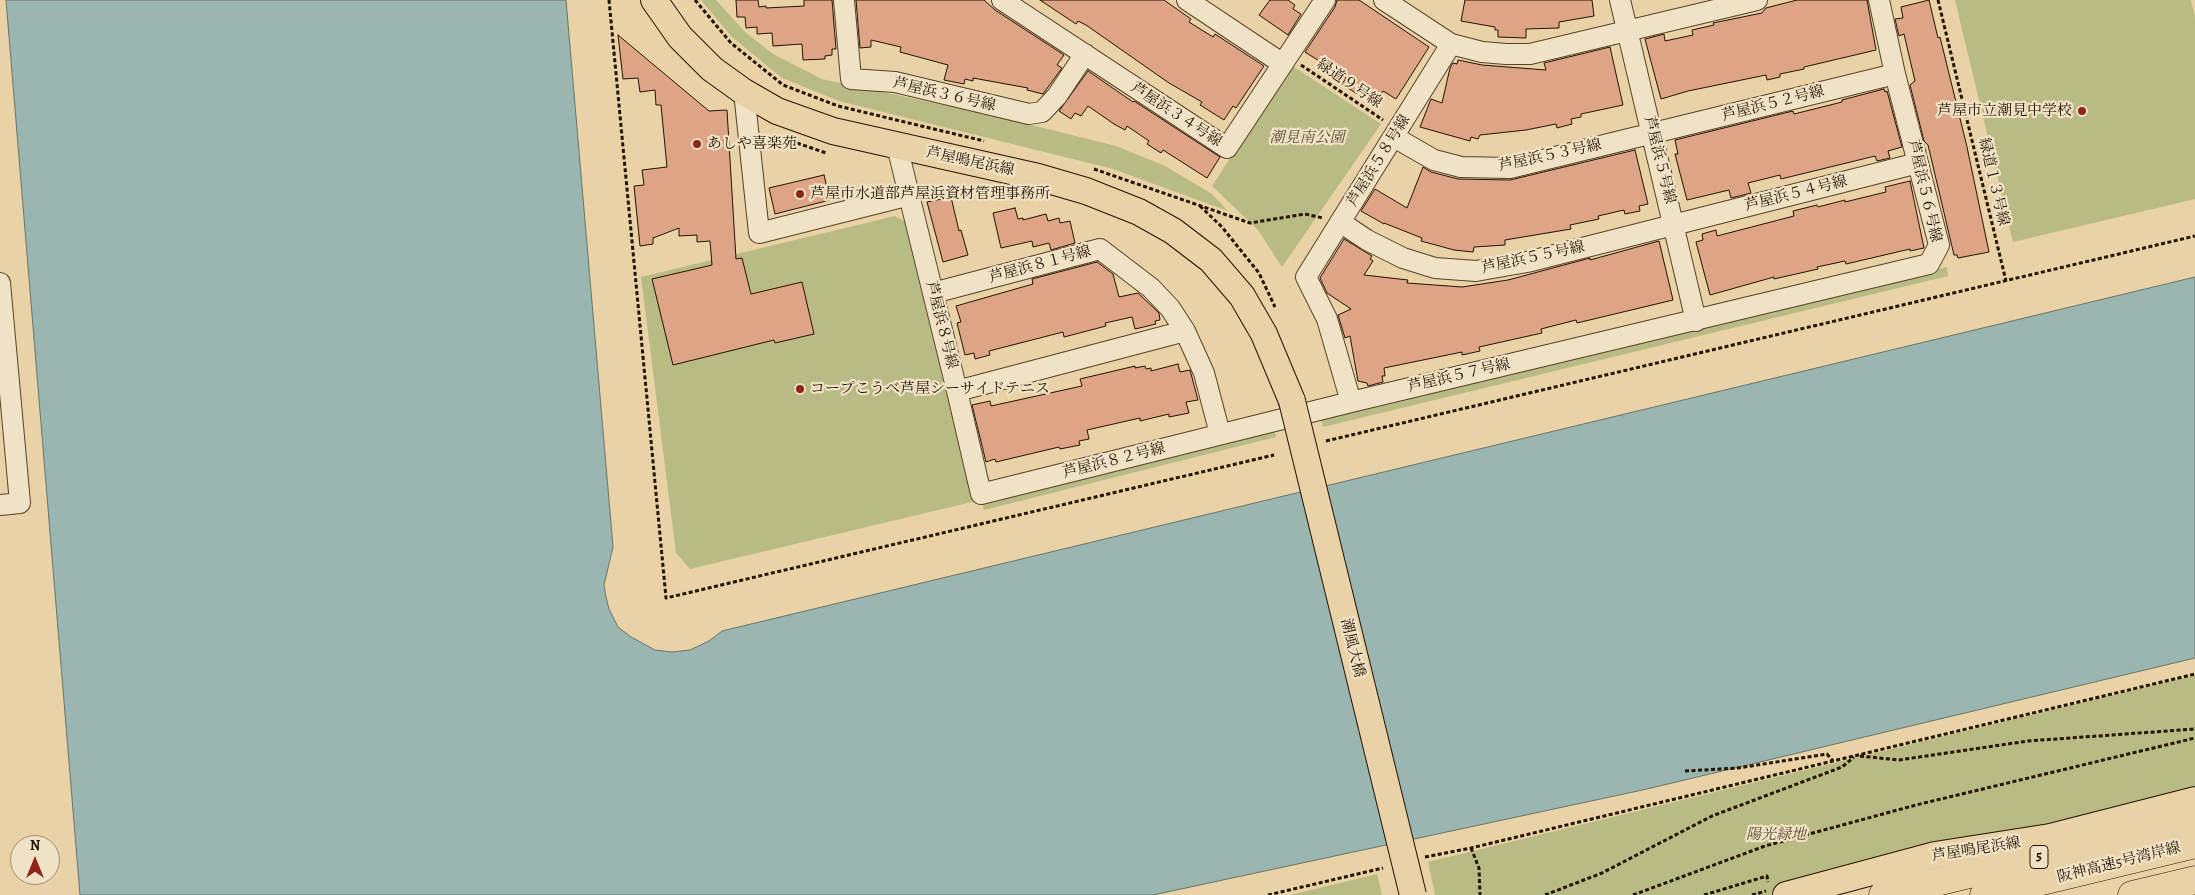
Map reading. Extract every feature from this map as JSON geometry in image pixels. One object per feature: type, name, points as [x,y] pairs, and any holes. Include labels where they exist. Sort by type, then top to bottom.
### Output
[{"type":"highway","name":"5","points":[[1883,895],[2195,819]]},
{"type":"highway","name":"阪神高速5号湾岸線","points":[[1984,895],[2195,844]]},
{"type":"highway","points":[[2132,895],[2195,880]]},
{"type":"main road","name":"芦屋鳴尾浜線","points":[[654,0],[680,37],[712,69],[744,92],[777,111],[833,130],[1038,177],[1086,190],[1140,212],[1173,232],[1211,260],[1242,296],[1264,334],[1292,401]]},
{"type":"main road","name":"潮風大橋","points":[[1292,401],[1412,895]]},
{"type":"main road","name":"芦屋鳴尾浜線","points":[[1778,893],[1935,855],[2050,838],[2195,800]]},
{"type":"main road","points":[[1828,895],[2050,838]]},
{"type":"street","name":"芦屋浜３６号線","points":[[844,0],[851,79],[895,82],[1029,114],[1042,112],[1057,96],[1085,54]]},
{"type":"street","name":"芦屋浜３４号線","points":[[1002,0],[1227,148],[1325,0]]},
{"type":"street","points":[[1187,0],[1286,60]]},
{"type":"street","points":[[1384,0],[1451,44],[1482,52],[1530,54],[1757,0]]},
{"type":"street","name":"芦屋浜５号線","points":[[1620,0],[1696,321]]},
{"type":"street","name":"芦屋浜５６号線","points":[[1696,321],[1929,264],[1939,245],[1895,74],[1879,0]]},
{"type":"street","name":"芦屋浜５８号線","points":[[1351,402],[1327,318],[1306,277],[1451,44]]},
{"type":"street","name":"芦屋浜５２号線","points":[[1652,133],[1895,74]]},
{"type":"street","points":[[744,92],[759,233],[910,195]]},
{"type":"street","name":"芦屋浜５３号線","points":[[1396,134],[1434,160],[1461,167],[1484,169],[1510,168],[1652,133]]},
{"type":"street","name":"芦屋浜８号線","points":[[897,146],[957,391]]},
{"type":"street","name":"芦屋浜５４号線","points":[[1674,224],[1918,163]]},
{"type":"street","name":"芦屋浜５５号線","points":[[1340,222],[1367,240],[1403,258],[1435,268],[1476,271],[1527,262],[1674,224]]},
{"type":"street","name":"芦屋浜８１号線","points":[[933,293],[1100,249],[1151,288],[1170,308],[1185,331],[1204,373],[1220,434]]},
{"type":"street","points":[[0,283],[20,503],[0,505]]},
{"type":"street","name":"芦屋浜５７号線","points":[[1351,402],[1696,321]]},
{"type":"street","points":[[957,391],[1185,331]]},
{"type":"street","name":"芦屋浜８２号線","points":[[957,391],[981,494],[1351,402]]},
{"type":"path","points":[[609,0],[666,598],[1274,455]]},
{"type":"path","points":[[695,0],[731,43],[783,85],[838,106],[988,142]]},
{"type":"path","name":"緑道１３号線","points":[[1938,0],[2006,281]]},
{"type":"path","name":"緑道９号線","points":[[1286,60],[1396,134]]},
{"type":"path","points":[[792,141],[828,154]]},
{"type":"path","points":[[1089,168],[1250,222],[1305,214],[1340,222]]},
{"type":"path","points":[[1326,441],[2195,236]]},
{"type":"path","points":[[1424,857],[1471,848],[2195,674]]},
{"type":"path","points":[[1545,895],[1602,873],[1712,816],[1842,767],[1856,755],[1899,760],[2028,742],[2195,729]]},
{"type":"path","points":[[1635,895],[1765,846],[1916,805],[2195,738]]},
{"type":"path","points":[[1685,772],[1738,768],[1827,754],[1832,761]]},
{"type":"path","points":[[1471,848],[1479,868],[1480,895]]},
{"type":"path","points":[[1268,895],[1383,868]]},
{"type":"path","points":[[1704,895],[1767,876],[1778,893]]},
{"type":"green space","points":[[701,0],[716,0],[745,32],[773,54],[822,79],[999,117],[1116,146],[1165,166],[1212,194],[1228,211],[1113,169],[839,101],[782,78],[732,37]]},
{"type":"green space","name":"芦屋市立潮見中学校","points":[[1955,0],[2191,0],[2195,17],[2195,199],[2013,242]]},
{"type":"green space","name":"潮見南公園","points":[[1291,65],[1381,124],[1282,267],[1258,230],[1212,186]]},
{"type":"green space","name":"コープこうべ芦屋シーサイドテニス","points":[[895,216],[906,222],[972,502],[690,569],[676,553],[641,277]]},
{"type":"green space","points":[[1947,267],[1948,276],[1323,427],[1320,417]]},
{"type":"green space","points":[[1274,428],[1276,437],[984,510],[981,499]]},
{"type":"green space","name":"陽光緑地","points":[[2195,675],[2195,790],[1769,895],[1435,895],[1428,862]]},
{"type":"green space","points":[[1377,874],[1382,895],[1290,895]]},
{"type":"water","points":[[6,0],[566,0],[613,547],[604,585],[609,609],[618,627],[631,637],[655,650],[672,652],[690,650],[709,641],[722,631],[2195,277],[2195,658],[1647,789],[1153,895],[80,895]]},
{"type":"building","points":[[736,0],[758,0],[759,7],[766,6],[766,8],[804,6],[804,0],[832,0],[836,49],[832,49],[832,55],[825,56],[825,59],[803,60],[802,44],[773,46],[772,33],[757,34],[757,27],[746,28],[745,17],[737,17]]},
{"type":"building","points":[[856,0],[984,0],[995,10],[1064,55],[1057,65],[1062,68],[1043,94],[1027,90],[1028,88],[973,78],[973,81],[965,79],[964,84],[944,80],[948,65],[900,52],[901,47],[871,40],[871,47],[860,48]]},
{"type":"building","points":[[1040,0],[1164,0],[1191,19],[1189,22],[1213,37],[1215,34],[1264,66],[1236,108],[1233,106],[1224,120],[1200,105],[1202,102],[1169,83],[1086,25],[1078,21],[1076,24]]},
{"type":"building","points":[[1270,0],[1288,0],[1295,5],[1293,9],[1301,14],[1288,35],[1259,15]]},
{"type":"building","points":[[1337,0],[1359,0],[1429,47],[1396,99],[1383,91],[1374,105],[1342,84],[1346,78],[1305,52],[1335,7]]},
{"type":"building","points":[[1465,0],[1592,0],[1594,16],[1559,22],[1559,28],[1526,29],[1526,38],[1498,37],[1498,30],[1495,30],[1495,27],[1461,21]]},
{"type":"building","points":[[1797,0],[1867,0],[1876,50],[1804,67],[1804,69],[1780,74],[1780,77],[1767,80],[1766,75],[1688,91],[1661,99],[1645,39],[1664,34],[1665,41],[1693,35],[1692,30],[1714,25],[1713,23],[1762,13],[1766,8]]},
{"type":"building","points":[[1929,0],[1967,147],[1989,252],[1958,258],[1957,255],[1954,255],[1928,145],[1924,141],[1910,85],[1915,81],[1904,34],[1899,36],[1895,19],[1903,18],[1901,7]]},
{"type":"building","points":[[618,35],[709,111],[727,110],[736,259],[742,258],[751,294],[802,282],[814,334],[775,343],[774,340],[673,365],[652,279],[712,265],[710,241],[697,242],[697,235],[679,236],[679,228],[653,238],[653,244],[640,246],[634,186],[644,185],[642,170],[667,167],[661,105],[656,105],[655,90],[640,92],[638,78],[623,79]]},
{"type":"building","points":[[1610,47],[1623,105],[1581,114],[1581,117],[1571,119],[1572,124],[1557,128],[1556,124],[1526,130],[1480,135],[1478,139],[1471,137],[1470,141],[1420,127],[1431,99],[1442,103],[1450,68],[1453,63],[1457,64],[1458,60],[1482,65],[1546,70],[1544,63]]},
{"type":"building","points":[[1088,71],[1220,157],[1207,178],[1163,150],[1161,153],[1147,144],[1149,141],[1127,126],[1125,130],[1088,106],[1081,116],[1075,113],[1071,119],[1059,111]]},
{"type":"building","points":[[1884,89],[1885,92],[1887,91],[1902,147],[1888,151],[1890,158],[1877,161],[1875,156],[1781,179],[1780,175],[1748,183],[1751,193],[1731,198],[1729,190],[1687,200],[1675,154],[1678,154],[1675,140],[1793,111],[1794,114]]},
{"type":"building","points":[[1635,150],[1648,204],[1639,206],[1640,211],[1625,214],[1624,210],[1598,216],[1599,219],[1570,225],[1571,229],[1505,240],[1505,245],[1474,247],[1473,252],[1454,250],[1421,241],[1422,238],[1384,224],[1361,211],[1375,189],[1407,208],[1423,167],[1431,172],[1458,179],[1510,180]]},
{"type":"building","name":"芦屋市水道部芦屋浜資材管理事務所","points":[[824,175],[830,200],[775,214],[769,188]]},
{"type":"building","points":[[1910,181],[1924,248],[1910,251],[1910,249],[1846,264],[1845,261],[1817,267],[1818,269],[1774,279],[1774,277],[1710,295],[1696,242],[1703,240],[1702,234],[1716,230],[1717,236],[1794,216],[1793,211],[1845,200],[1845,202],[1886,192],[1885,187]]},
{"type":"building","points":[[951,197],[959,231],[961,230],[968,255],[943,262],[927,202]]},
{"type":"building","points":[[1015,208],[1018,219],[1023,218],[1023,220],[1046,214],[1048,221],[1059,218],[1060,223],[1070,221],[1075,243],[1051,250],[1049,243],[1033,247],[1032,241],[1001,248],[993,213]]},
{"type":"building","points":[[1344,239],[1372,256],[1370,259],[1373,261],[1364,275],[1408,280],[1407,283],[1462,287],[1508,280],[1659,241],[1673,300],[1577,323],[1576,320],[1541,329],[1542,333],[1479,347],[1480,351],[1462,355],[1462,352],[1384,368],[1385,376],[1382,376],[1383,382],[1368,386],[1367,383],[1358,381],[1350,336],[1345,338],[1338,315],[1351,309],[1327,293],[1320,278]]},
{"type":"building","points":[[1097,262],[1113,274],[1119,297],[1138,293],[1159,313],[1160,320],[1155,321],[1156,324],[1135,329],[1132,317],[1105,323],[1106,326],[1064,337],[1063,332],[989,351],[990,355],[975,359],[974,353],[965,355],[957,323],[961,322],[956,306],[1033,284],[1032,279]]},
{"type":"building","points":[[1178,364],[1180,372],[1190,370],[1198,400],[1186,402],[1189,413],[1169,417],[1169,414],[1140,421],[1140,418],[1087,430],[1089,439],[1079,441],[1080,445],[1060,449],[1059,447],[996,462],[995,459],[986,462],[972,405],[990,401],[991,406],[1082,386],[1080,379],[1135,366],[1135,368],[1145,366],[1146,369],[1151,368],[1151,371]]},
{"type":"place","name":"芦屋市立潮見中学校","points":[[2082,111]]},
{"type":"place","name":"あしや喜楽苑","points":[[697,144]]},
{"type":"place","name":"芦屋市水道部芦屋浜資材管理事務所","points":[[800,194]]},
{"type":"place","name":"コープこうべ芦屋シーサイドテニス","points":[[800,389]]}]
